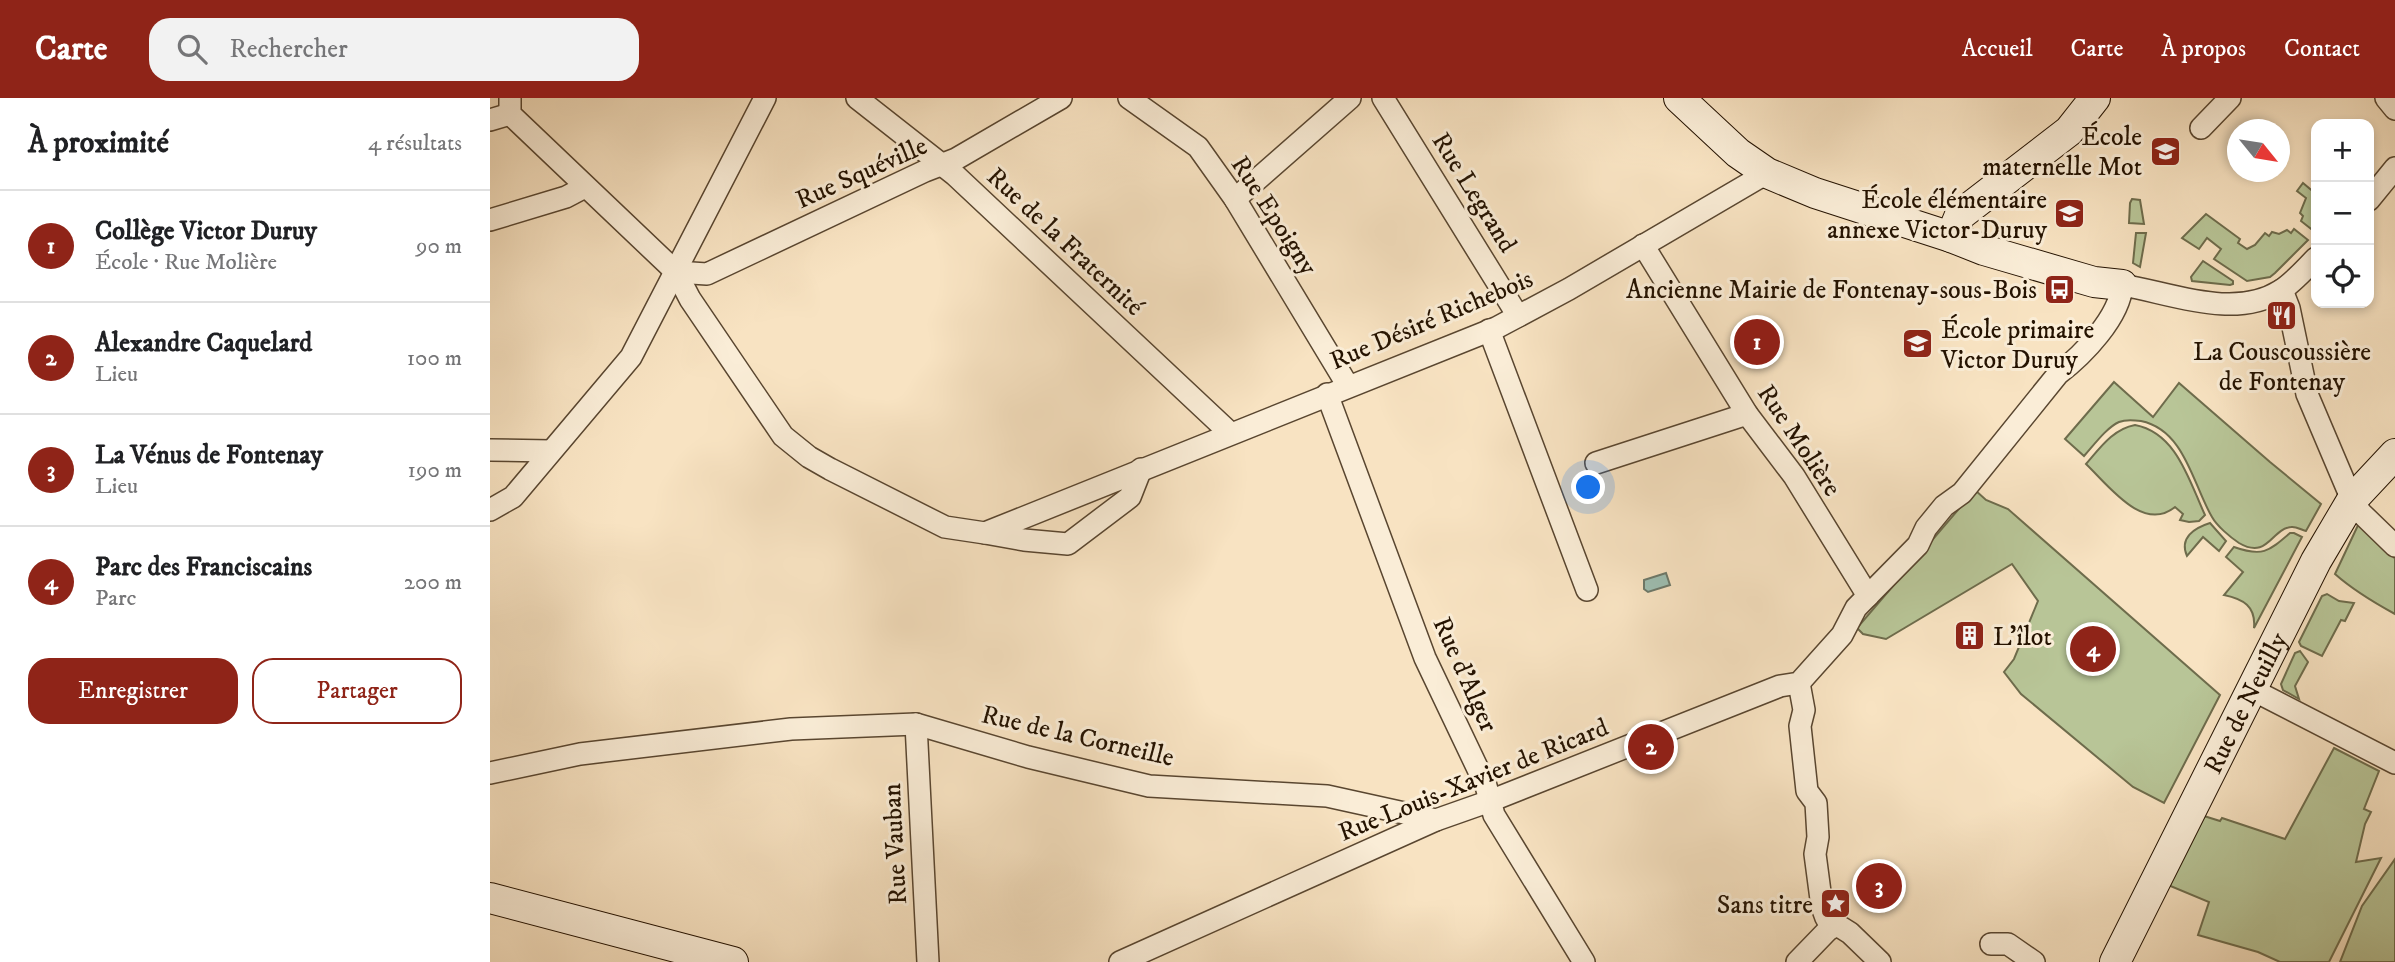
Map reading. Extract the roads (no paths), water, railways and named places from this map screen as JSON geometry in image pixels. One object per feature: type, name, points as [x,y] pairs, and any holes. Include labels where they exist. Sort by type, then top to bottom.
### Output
[{"type":"street","points":[[490,510],[513,497],[631,357],[765,98]]},
{"type":"street","name":"Rue de la Fraternité","points":[[857,98],[955,175],[1230,433]]},
{"type":"street","name":"Rue Squéville","points":[[676,272],[708,274],[942,166],[1061,98]]},
{"type":"street","name":"Rue Epoigny","points":[[1129,98],[1198,147],[1235,199],[1348,386]]},
{"type":"street","points":[[1235,199],[1350,98]]},
{"type":"street","name":"Rue Legrand","points":[[1383,98],[1518,316]]},
{"type":"street","points":[[1679,98],[1738,153],[1767,173],[1850,205],[2021,262],[2094,282],[2232,304],[2256,301],[2282,290],[2311,263]]},
{"type":"street","points":[[1951,237],[1960,215],[2069,131],[2095,98]]},
{"type":"street","points":[[2201,128],[2230,98]]},
{"type":"street","points":[[2386,98],[2395,109]]},
{"type":"street","points":[[503,111],[676,272],[690,299],[783,436],[830,469],[945,527],[1068,544],[1130,497],[1140,469]]},
{"type":"street","points":[[2374,194],[2395,168]]},
{"type":"street","name":"Rue Désiré Richebois","points":[[985,533],[1489,330],[1767,173]]},
{"type":"street","points":[[490,220],[566,197],[585,187]]},
{"type":"street","name":"Rue Molière","points":[[1643,245],[1746,414],[1794,477],[1868,596]]},
{"type":"street","points":[[1880,962],[1850,933],[1826,918],[1822,908],[1815,854],[1818,838],[1816,803],[1807,791],[1800,726],[1804,710],[1799,683],[1842,635],[1856,608],[1918,545],[1944,506],[1962,494],[2043,391],[2077,359],[2101,330],[2121,299],[2122,285]]},
{"type":"street","points":[[2282,290],[2290,308],[2307,394],[2352,500],[2361,513],[2395,545]]},
{"type":"street","points":[[1489,330],[1587,590]]},
{"type":"street","name":"Rue d'Alger","points":[[1327,394],[1425,658],[1486,786],[1494,815],[1584,962]]},
{"type":"street","points":[[1596,463],[1746,414]]},
{"type":"street","points":[[490,450],[551,451]]},
{"type":"street","name":"Rue de Neuilly","points":[[2115,962],[2316,561],[2352,500],[2395,454]]},
{"type":"street","name":"Rue Louis-Xavier de Ricard","points":[[1120,962],[1436,820],[1780,686],[1799,683]]},
{"type":"street","points":[[2251,689],[2395,763]]},
{"type":"street","name":"Rue de la Corneille","points":[[490,774],[580,754],[791,729],[916,724],[1028,757],[1149,786],[1327,796],[1436,820]]},
{"type":"street","name":"Rue Vauban","points":[[916,724],[928,962]]},
{"type":"street","points":[[490,898],[733,962]]},
{"type":"street","points":[[1797,962],[1836,925]]},
{"type":"street","points":[[1991,944],[2008,944],[2034,962]]},
{"type":"place","name":"École maternelle Mot","points":[[2165,151]]},
{"type":"place","name":"École élémentaire annexe Victor-Duruy","points":[[2070,214]]},
{"type":"place","name":"Ancienne Mairie de Fontenay-sous-Bois","points":[[2060,289]]},
{"type":"place","name":"La Couscoussière de Fontenay","points":[[2282,316]]},
{"type":"place","name":"Collège Victor Duruy","points":[[1757,342]]},
{"type":"place","name":"École primaire Victor Duruy","points":[[1918,344]]},
{"type":"place","name":"L'îlot","points":[[1970,636]]},
{"type":"place","name":"Parc des Franciscains","points":[[2093,649]]},
{"type":"place","name":"Alexandre Caquelard","points":[[1651,747]]},
{"type":"place","name":"La Vénus de Fontenay","points":[[1879,886]]},
{"type":"place","name":"Sans titre","points":[[1836,904]]}]
